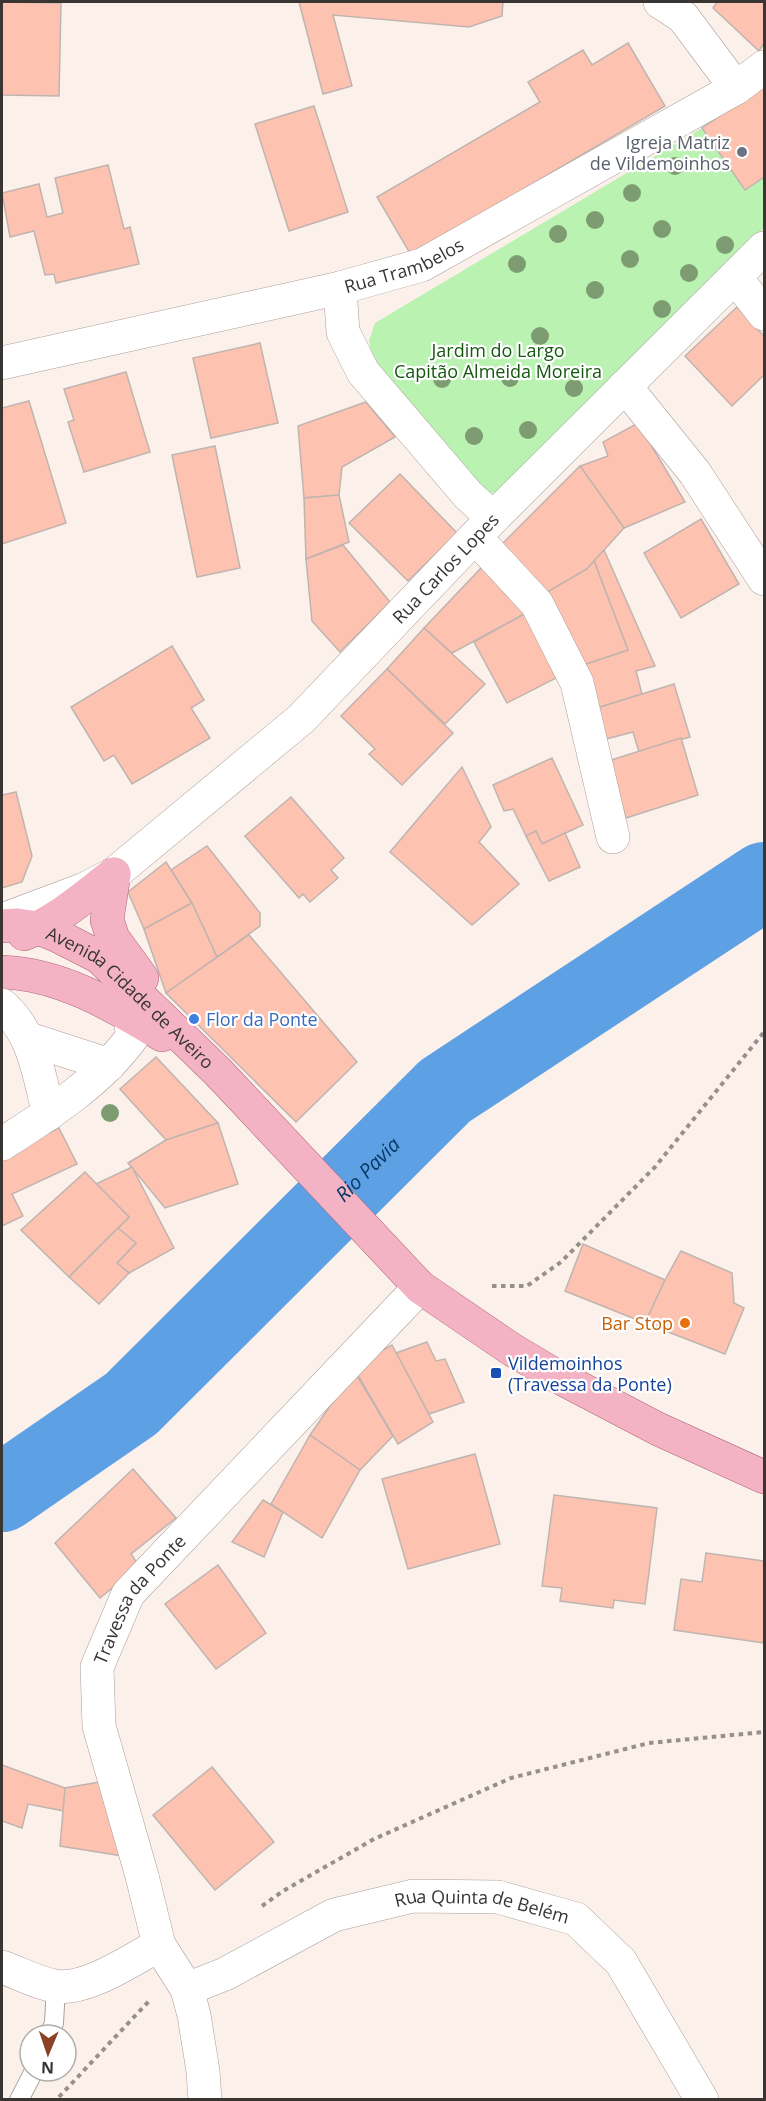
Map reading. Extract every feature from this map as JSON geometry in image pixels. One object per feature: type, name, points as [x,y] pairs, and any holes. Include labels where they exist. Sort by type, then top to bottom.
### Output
[{"type":"main road","name":"Avenida Cidade de Aveiro","points":[[2,943],[38,928],[114,874]]},
{"type":"main road","name":"Avenida Cidade de Aveiro","points":[[114,874],[107,920],[113,938],[218,1072]]},
{"type":"main road","name":"Avenida Cidade de Aveiro","points":[[2,926],[17,925],[38,928],[99,957],[218,1072]]},
{"type":"main road","name":"Avenida Cidade de Aveiro","points":[[2,972],[19,973],[62,984],[95,996],[129,1014],[218,1072]]},
{"type":"main road","points":[[218,1072],[409,1276],[511,1349],[553,1374],[658,1429],[765,1477]]},
{"type":"street","points":[[660,2],[683,17],[736,88]]},
{"type":"street","name":"Rua Trambelos","points":[[2,363],[340,288],[422,265],[736,88],[765,67]]},
{"type":"street","name":"Rua Carlos Lopes","points":[[114,874],[301,719],[484,527],[765,248]]},
{"type":"street","points":[[735,277],[765,314]]},
{"type":"street","points":[[340,288],[343,332],[363,372],[468,495],[484,527],[537,604],[577,683],[613,837]]},
{"type":"street","points":[[625,386],[695,473],[765,579]]},
{"type":"street","name":"Avenida Cidade de Aveiro","points":[[2,920],[85,889],[114,874]]},
{"type":"street","points":[[2,1005],[18,1021],[29,1039],[49,1114]]},
{"type":"street","points":[[2,1144],[49,1114],[118,1057],[133,1036],[129,1014]]},
{"type":"street","points":[[29,1039],[109,1065]]},
{"type":"street","name":"Travessa da Ponte","points":[[188,1989],[159,1945],[142,1875],[99,1726],[97,1667],[128,1594],[409,1276]]},
{"type":"street","name":"Rua Quinta de Belém","points":[[188,1989],[225,1974],[334,1915],[413,1896],[498,1897],[576,1919],[621,1962],[702,2100]]},
{"type":"street","points":[[2,1967],[56,1987],[73,1986],[91,1981],[159,1945]]},
{"type":"street","points":[[188,1989],[203,2071],[205,2100]]},
{"type":"lane","points":[[54,2023],[56,1987]]},
{"type":"lane","points":[[20,2100],[28,2083]]},
{"type":"path","points":[[491,1286],[527,1286],[561,1262],[655,1167],[765,1032]]},
{"type":"green space","name":"Jardim do Largo Capitão Almeida Moreira","points":[[702,128],[745,190],[764,177],[764,228],[504,492],[491,493],[474,485],[372,357],[369,341],[375,323]]},
{"type":"building","points":[[2,2],[61,3],[59,96],[2,95]]},
{"type":"building","points":[[299,2],[503,2],[502,16],[469,27],[333,15],[352,86],[323,94]]},
{"type":"building","points":[[717,2],[764,2],[764,43],[759,51],[713,8]]},
{"type":"building","points":[[628,43],[665,106],[411,255],[377,197],[540,102],[528,82],[583,50],[592,65]]},
{"type":"building","name":"Igreja Matriz de Vildemoinhos","points":[[764,85],[764,177],[745,190],[702,128]]},
{"type":"building","points":[[314,106],[348,212],[289,231],[255,124]]},
{"type":"building","points":[[108,165],[124,229],[130,227],[139,264],[56,283],[54,274],[45,275],[34,231],[10,237],[2,193],[39,184],[47,217],[63,213],[55,178]]},
{"type":"building","points":[[737,307],[764,336],[764,375],[732,406],[685,356]]},
{"type":"building","points":[[260,343],[278,423],[211,438],[193,358]]},
{"type":"building","points":[[126,372],[150,452],[84,472],[68,422],[74,420],[64,389]]},
{"type":"building","points":[[29,401],[66,523],[2,544],[2,408]]},
{"type":"building","points":[[366,402],[395,437],[342,467],[339,495],[304,498],[298,426]]},
{"type":"building","points":[[638,423],[685,502],[624,528],[580,466],[608,456],[603,442]]},
{"type":"building","points":[[215,446],[240,568],[197,577],[172,455]]},
{"type":"building","points":[[580,466],[624,528],[587,569],[544,594],[502,544]]},
{"type":"building","points":[[400,474],[457,533],[408,581],[349,523]]},
{"type":"building","points":[[339,495],[349,542],[306,559],[304,498]]},
{"type":"building","points":[[701,519],[739,584],[681,618],[644,553]]},
{"type":"building","points":[[343,545],[390,602],[340,652],[312,621],[306,559]]},
{"type":"building","points":[[604,550],[655,666],[636,671],[642,694],[597,708],[580,666],[628,650],[594,561]]},
{"type":"building","points":[[594,561],[628,650],[580,666],[544,594],[587,569]]},
{"type":"building","points":[[485,564],[526,613],[452,653],[424,628]]},
{"type":"building","points":[[526,613],[560,676],[507,703],[474,642]]},
{"type":"building","points":[[424,628],[485,684],[445,724],[387,669]]},
{"type":"building","points":[[172,646],[204,700],[191,708],[210,738],[132,784],[114,755],[104,761],[71,707]]},
{"type":"building","points":[[387,669],[453,733],[402,785],[369,754],[375,749],[341,716]]},
{"type":"building","points":[[674,684],[690,737],[639,752],[633,732],[606,739],[597,708]]},
{"type":"building","points":[[681,738],[698,795],[626,818],[608,761]]},
{"type":"building","points":[[552,758],[583,825],[542,844],[536,831],[526,836],[513,809],[504,811],[493,785]]},
{"type":"building","points":[[462,767],[491,827],[479,842],[519,884],[472,925],[390,852]]},
{"type":"building","points":[[16,792],[32,856],[22,882],[2,888],[2,795]]},
{"type":"building","points":[[291,797],[344,858],[331,870],[338,878],[310,902],[303,894],[299,898],[245,836]]},
{"type":"building","points":[[536,831],[542,844],[565,833],[580,867],[549,881],[526,836]]},
{"type":"building","points":[[207,846],[260,913],[260,926],[217,957],[192,903],[171,870]]},
{"type":"building","points":[[166,862],[192,903],[144,929],[128,892]]},
{"type":"building","points":[[192,903],[217,957],[166,993],[144,929]]},
{"type":"building","points":[[249,935],[357,1062],[296,1122],[166,993]]},
{"type":"building","points":[[156,1057],[218,1123],[166,1140],[120,1089]]},
{"type":"building","points":[[218,1123],[238,1184],[165,1208],[128,1163],[166,1140]]},
{"type":"building","points":[[59,1128],[77,1164],[12,1194],[23,1216],[2,1226],[2,1155]]},
{"type":"building","points":[[132,1167],[174,1248],[129,1273],[117,1263],[136,1243],[118,1228],[129,1217],[96,1184]]},
{"type":"building","points":[[85,1172],[129,1217],[69,1277],[21,1230]]},
{"type":"building","points":[[118,1228],[136,1243],[117,1263],[129,1273],[99,1304],[69,1277]]},
{"type":"building","points":[[583,1244],[665,1280],[645,1323],[565,1291]]},
{"type":"building","points":[[681,1251],[732,1273],[734,1303],[744,1308],[725,1354],[645,1323]]},
{"type":"building","points":[[427,1342],[436,1361],[445,1359],[464,1402],[429,1414],[396,1353]]},
{"type":"building","points":[[392,1345],[433,1422],[398,1444],[353,1367]]},
{"type":"building","points":[[356,1374],[393,1436],[360,1470],[310,1435]]},
{"type":"building","points":[[310,1435],[360,1470],[322,1538],[271,1504]]},
{"type":"building","points":[[475,1454],[500,1544],[408,1569],[382,1479]]},
{"type":"building","points":[[133,1469],[176,1518],[131,1554],[139,1566],[100,1598],[55,1543]]},
{"type":"building","points":[[554,1495],[657,1508],[645,1604],[614,1600],[613,1608],[560,1601],[562,1588],[542,1586]]},
{"type":"building","points":[[263,1500],[283,1512],[264,1557],[232,1542]]},
{"type":"building","points":[[706,1553],[764,1561],[764,1643],[674,1630],[681,1579],[702,1582]]},
{"type":"building","points":[[218,1565],[266,1633],[216,1669],[165,1604]]},
{"type":"building","points":[[2,1765],[65,1788],[64,1811],[28,1804],[22,1828],[2,1821]]},
{"type":"building","points":[[212,1767],[274,1842],[215,1890],[153,1815]]},
{"type":"building","points":[[99,1782],[123,1856],[60,1846],[65,1788]]},
{"type":"waterway","name":"Rio Pavia","points":[[2,1493],[131,1404],[445,1091],[764,881]]},
{"type":"place","name":"Igreja Matriz de Vildemoinhos","points":[[742,152]]},
{"type":"place","name":"Flor da Ponte","points":[[194,1019]]},
{"type":"place","name":"Bar Stop","points":[[685,1323]]},
{"type":"place","name":"Vildemoinhos (Travessa da Ponte)","points":[[496,1373]]}]
